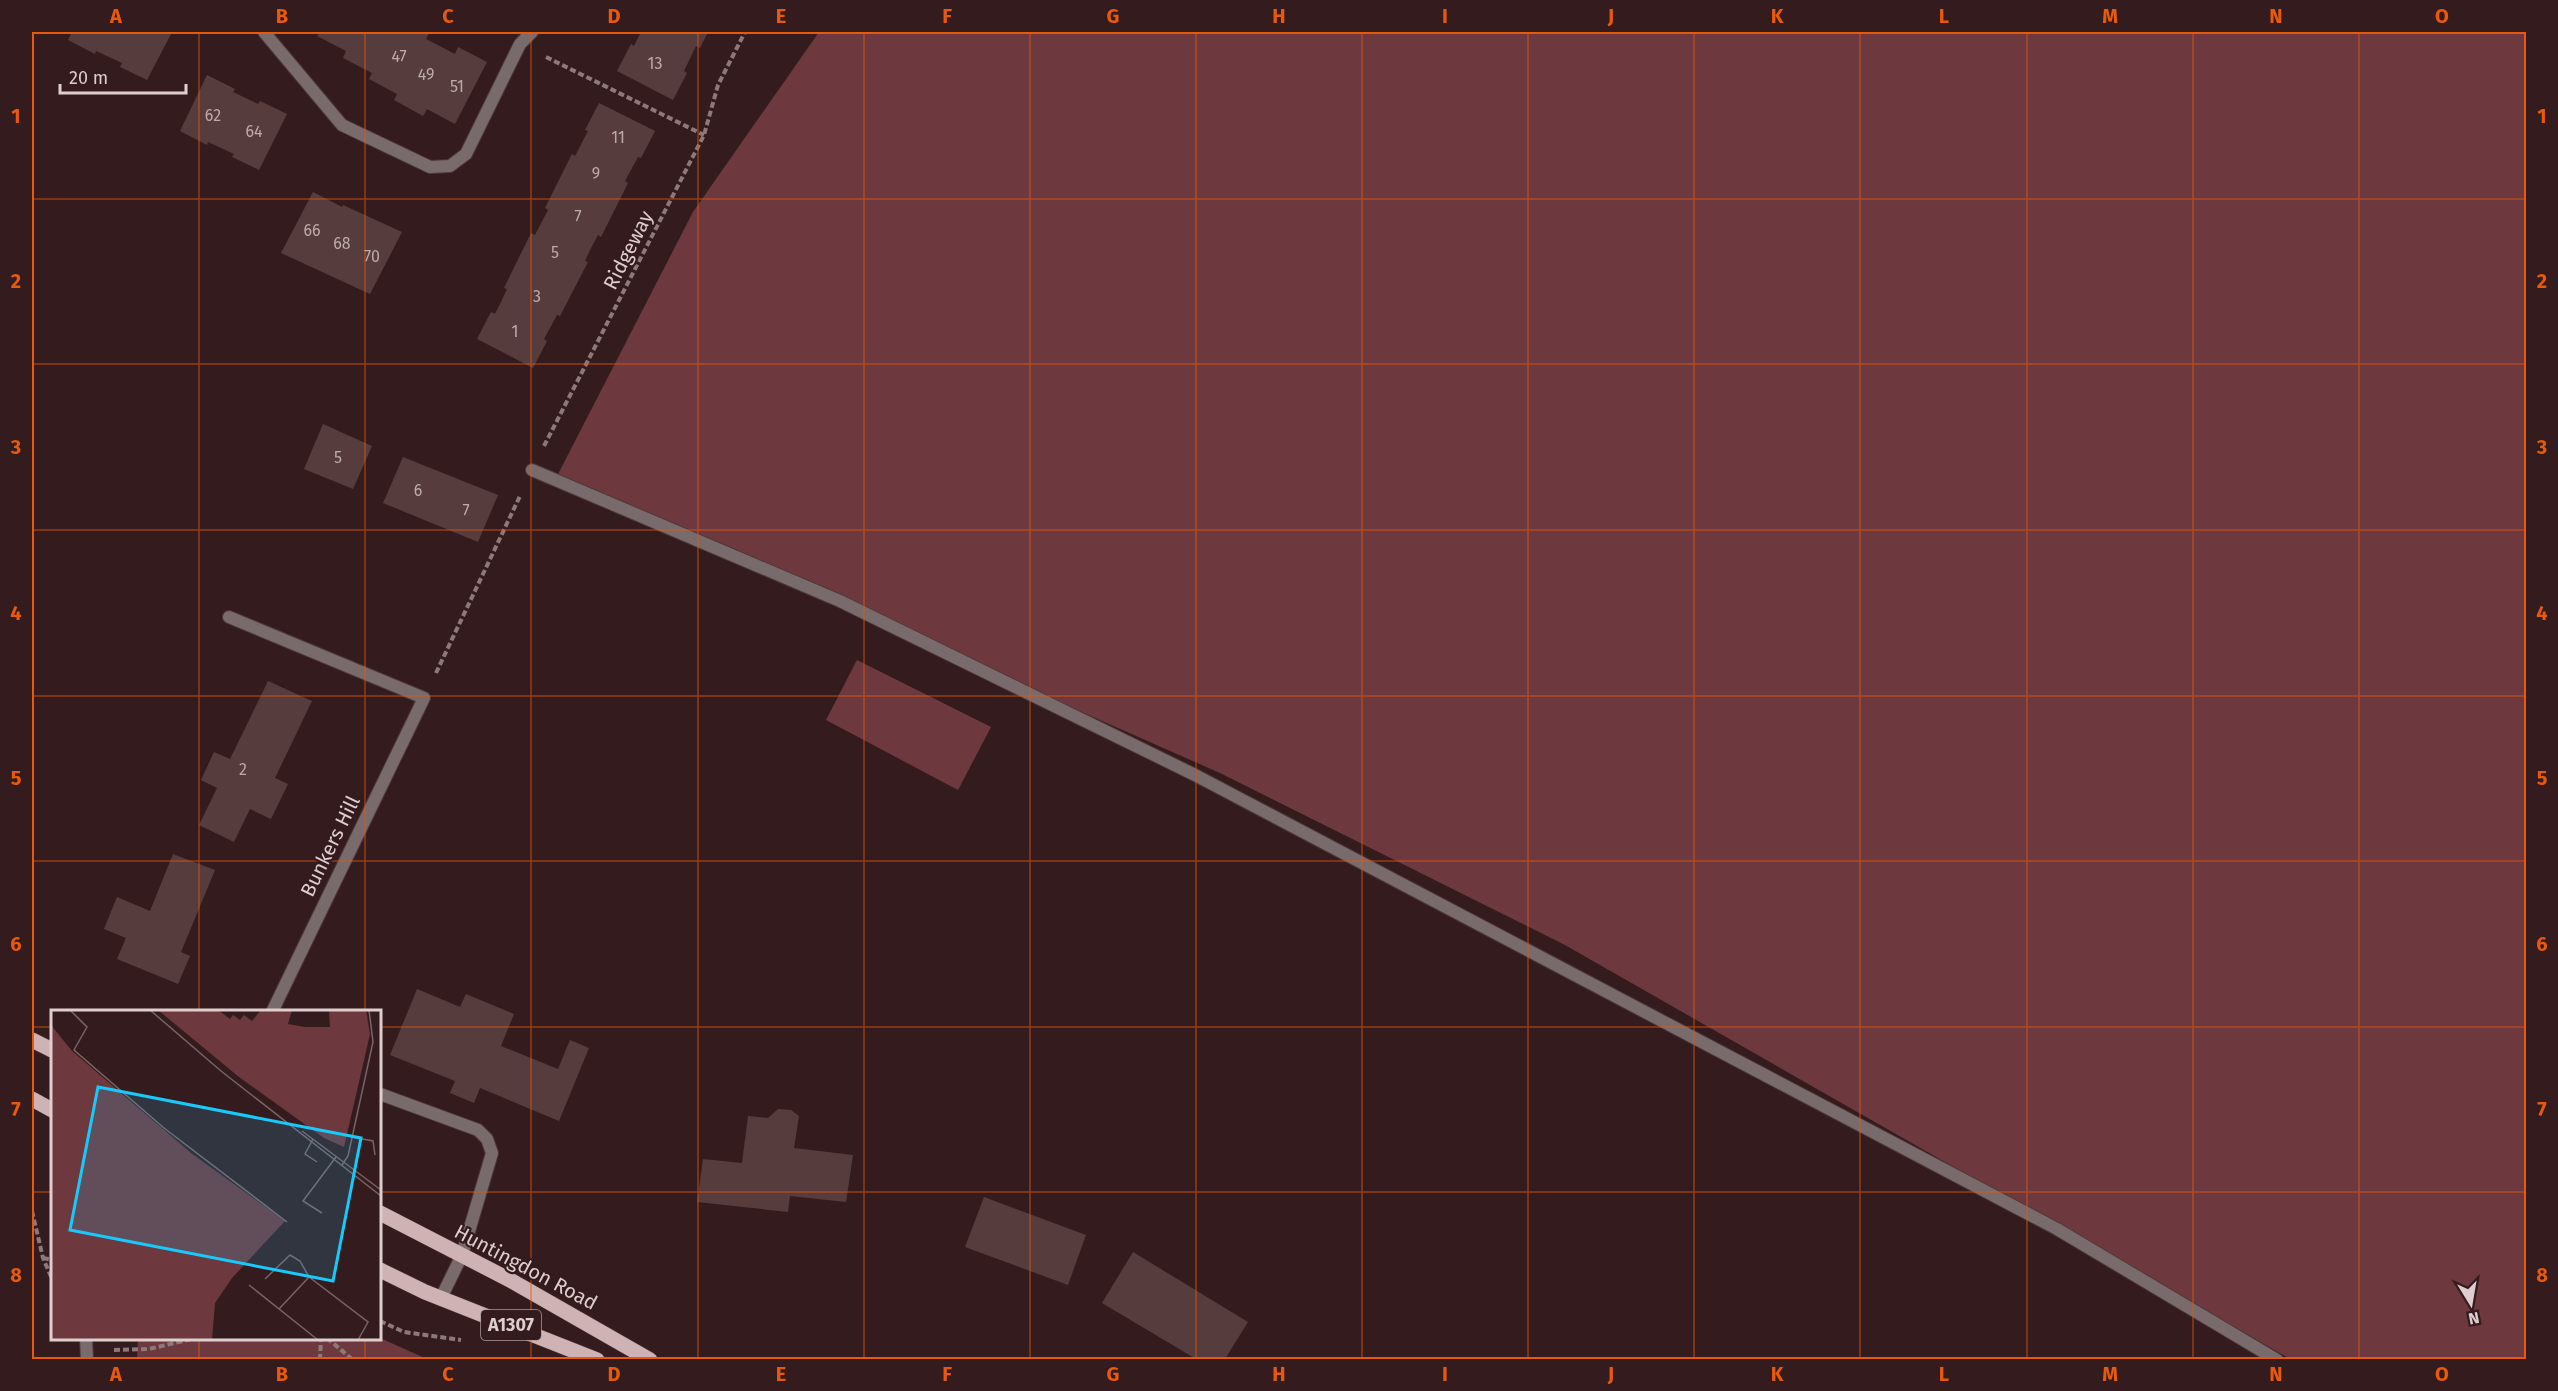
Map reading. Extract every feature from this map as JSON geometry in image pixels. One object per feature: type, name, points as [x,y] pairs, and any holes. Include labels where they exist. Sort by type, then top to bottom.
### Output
[{"type":"main road","points":[[32,1040],[51,1050]]},
{"type":"main road","points":[[32,1100],[51,1110]]},
{"type":"main road","name":"Huntingdon Road","points":[[381,1214],[462,1255],[650,1359]]},
{"type":"main road","name":"A1307","points":[[381,1270],[441,1298],[597,1359]]},
{"type":"street","points":[[264,32],[342,125],[430,167],[450,166],[466,154],[520,44],[532,32]]},
{"type":"street","points":[[530,474],[840,601],[1195,775],[2057,1229],[2277,1359]]},
{"type":"street","points":[[229,617],[424,698]]},
{"type":"street","name":"Bunkers Hill","points":[[272,1010],[424,698]]},
{"type":"street","points":[[381,1094],[478,1130],[487,1139],[492,1153],[462,1255],[441,1298]]},
{"type":"path","name":"Ridgeway","points":[[530,474],[704,135],[718,85],[745,32]]},
{"type":"path","points":[[520,44],[704,135]]},
{"type":"path","points":[[424,698],[530,474]]},
{"type":"path","points":[[32,1211],[43,1258],[51,1277]]},
{"type":"path","points":[[43,1258],[51,1260]]},
{"type":"path","points":[[381,1321],[404,1332],[469,1341]]},
{"type":"path","points":[[86,1350],[149,1349],[187,1340]]},
{"type":"path","points":[[320,1359],[321,1340]]},
{"type":"path","points":[[330,1340],[354,1359]]},
{"type":"shaded area","points":[[819,32],[2526,32],[2526,1359],[2290,1359],[1565,945],[1220,773],[555,480],[693,212]]},
{"type":"shaded area","points":[[857,660],[991,727],[958,790],[826,720]]},
{"type":"shaded area","points":[[381,1338],[427,1359],[137,1359],[138,1340]]},
{"type":"building","points":[[72,32],[172,32],[147,80],[120,67],[122,63],[96,51],[95,54],[68,40]]},
{"type":"building","points":[[320,32],[427,32],[429,33],[426,39],[455,54],[458,47],[487,62],[455,124],[427,109],[423,116],[394,100],[397,94],[369,79],[372,73],[343,58],[346,51],[317,36]]},
{"type":"building","points":[[641,32],[708,32],[700,48],[696,46],[684,71],[687,73],[673,100],[617,71],[631,44],[634,46]]},
{"type":"building","points":[[207,75],[235,89],[233,92],[258,104],[260,101],[287,114],[259,170],[232,157],[234,154],[208,142],[207,145],[180,131]]},
{"type":"building","points":[[599,103],[655,131],[641,158],[638,157],[625,181],[628,183],[601,237],[598,235],[591,248],[585,261],[588,262],[560,316],[557,315],[544,339],[547,341],[533,368],[477,339],[491,312],[495,314],[507,289],[504,288],[531,233],[535,235],[548,210],[545,208],[572,154],[575,156],[588,131],[585,130]]},
{"type":"building","points":[[313,192],[402,232],[370,294],[281,253]]},
{"type":"building","points":[[323,424],[372,446],[353,489],[304,469]]},
{"type":"building","points":[[403,457],[498,495],[478,542],[383,503]]},
{"type":"building","points":[[268,681],[312,701],[275,778],[288,784],[271,819],[250,809],[234,842],[199,825],[217,788],[201,780],[214,752],[230,759]]},
{"type":"building","points":[[173,854],[215,870],[181,952],[190,956],[178,984],[117,959],[126,938],[104,929],[117,897],[150,911]]},
{"type":"building","points":[[417,989],[460,1007],[466,994],[514,1014],[501,1046],[558,1069],[570,1040],[589,1048],[559,1121],[480,1088],[474,1103],[450,1093],[455,1081],[390,1055]]},
{"type":"building","points":[[778,1109],[791,1110],[799,1116],[794,1148],[853,1155],[846,1202],[790,1196],[788,1212],[697,1202],[703,1159],[742,1163],[748,1116],[768,1118]]},
{"type":"building","points":[[984,1197],[1086,1235],[1068,1285],[965,1247]]},
{"type":"building","points":[[1133,1252],[1248,1322],[1225,1359],[1196,1359],[1102,1303]]}]
